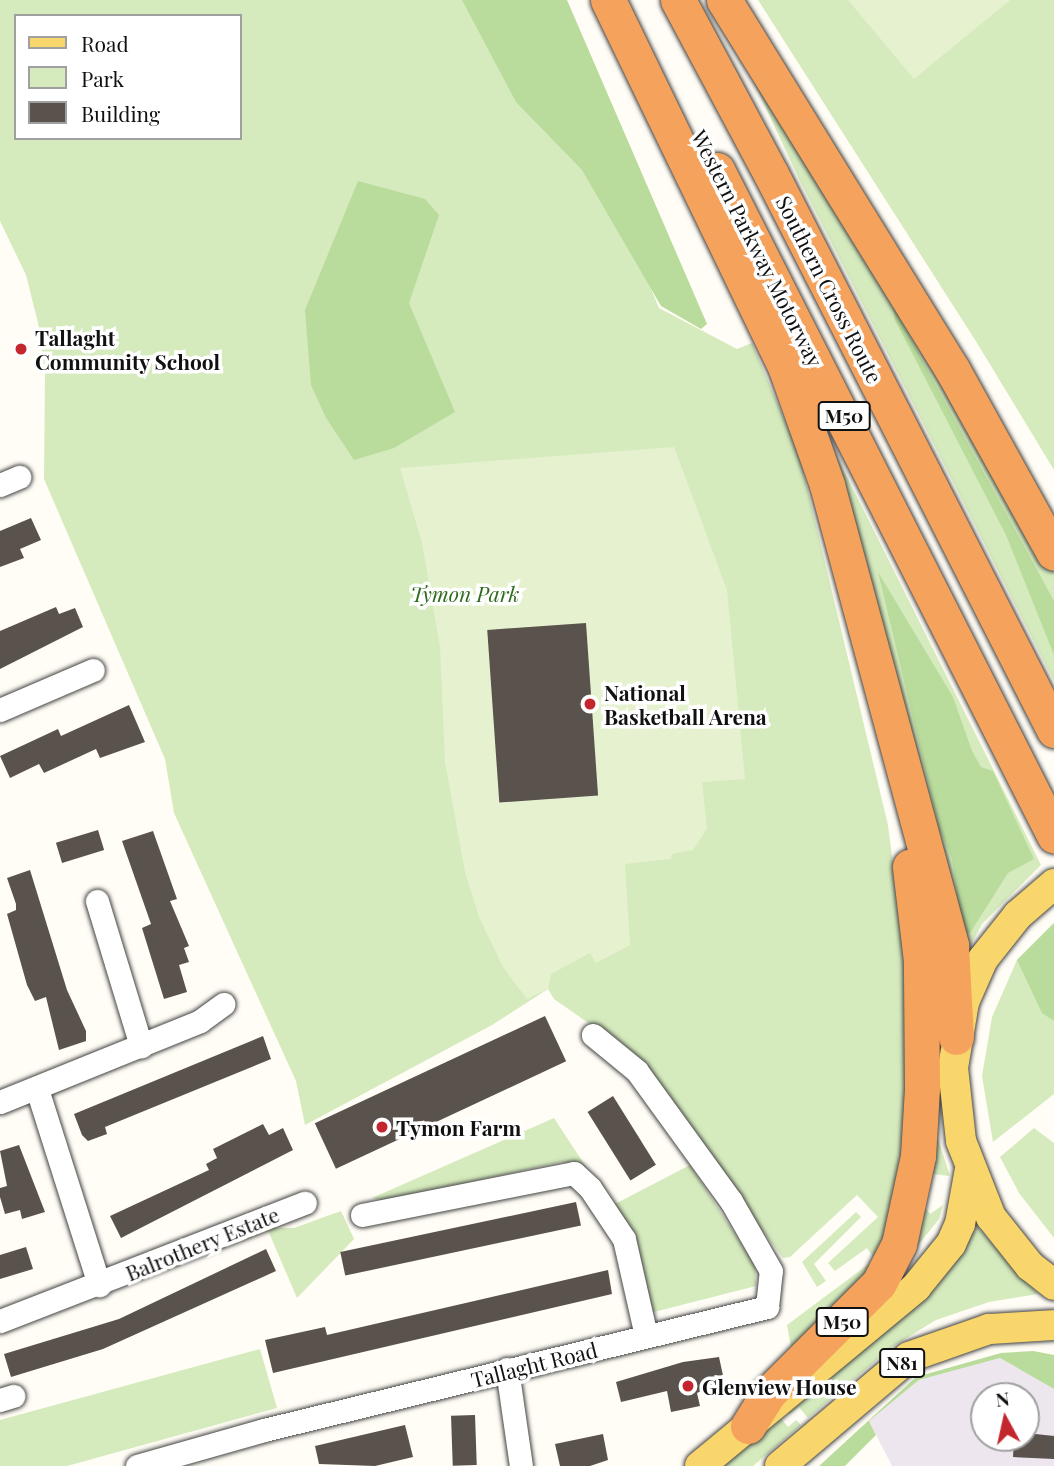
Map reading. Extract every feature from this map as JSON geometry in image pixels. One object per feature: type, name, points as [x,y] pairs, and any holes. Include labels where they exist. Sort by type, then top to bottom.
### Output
[{"type":"highway","name":"M50","points":[[589,0],[811,438]]},
{"type":"highway","name":"M50","points":[[608,0],[748,288],[811,438],[842,530],[951,946],[956,1037]]},
{"type":"highway","name":"Western Parkway Motorway","points":[[628,0],[787,302],[1054,835]]},
{"type":"highway","name":"Southern Cross Route","points":[[678,0],[771,174],[1054,730]]},
{"type":"highway","points":[[724,0],[952,369],[1054,554]]},
{"type":"highway","points":[[952,369],[1054,506]]},
{"type":"highway","name":"M50","points":[[748,1426],[766,1395],[879,1283],[900,1244],[911,1203],[922,1088],[922,971],[914,886],[888,757],[878,671]]},
{"type":"main road","name":"N81","points":[[1047,890],[983,959],[964,1002],[956,1037],[954,1104],[970,1169],[991,1217],[1030,1266],[1054,1285]]},
{"type":"main road","name":"N81","points":[[700,1466],[916,1287],[951,1244],[960,1224],[970,1169]]},
{"type":"main road","name":"N81","points":[[780,1466],[909,1357],[989,1329],[1054,1325]]},
{"type":"street","points":[[0,710],[93,670]]},
{"type":"street","points":[[97,901],[141,1046]]},
{"type":"street","points":[[0,1102],[200,1021],[223,1004]]},
{"type":"street","name":"Tallaght Road","points":[[137,1466],[196,1457],[507,1369],[767,1307],[771,1271],[702,1159],[637,1071],[593,1035]]},
{"type":"street","name":"Balrothery Estate","points":[[37,1089],[100,1284]]},
{"type":"street","points":[[362,1215],[574,1173],[590,1188],[624,1239],[646,1336]]},
{"type":"street","name":"Balrothery Estate","points":[[0,1321],[305,1203]]},
{"type":"street","points":[[507,1369],[521,1466]]},
{"type":"shaded area","points":[[1000,1358],[1054,1389],[1054,1466],[892,1466],[869,1421],[919,1380]]},
{"type":"green space","name":"Tymon Park","points":[[0,0],[514,0],[590,143],[659,308],[737,349],[752,343],[799,454],[888,825],[911,1003],[899,1194],[878,1259],[792,1352],[787,1325],[870,1263],[874,1258],[867,1248],[835,1271],[828,1263],[878,1217],[857,1195],[790,1257],[783,1258],[627,1050],[554,999],[548,989],[492,1025],[305,1125],[296,1081],[174,813],[165,759],[44,479],[45,374],[38,323],[26,275],[0,221]]},
{"type":"green space","points":[[462,0],[567,0],[707,324],[701,329],[661,306],[582,170],[516,102]]},
{"type":"green space","points":[[758,0],[1054,0],[1054,470],[977,343]]},
{"type":"green space","points":[[848,0],[1010,0],[914,79]]},
{"type":"green space","points":[[742,57],[1054,571],[1054,681],[800,181]]},
{"type":"green space","points":[[358,181],[425,199],[439,215],[409,303],[455,412],[394,448],[354,460],[326,418],[311,385],[305,310]]},
{"type":"green space","points":[[893,307],[1054,601],[1054,655],[1006,535],[895,320]]},
{"type":"green space","points":[[813,409],[1041,865],[982,924],[962,962]]},
{"type":"green space","name":"National Basketball Arena","points":[[674,447],[727,590],[745,779],[702,782],[707,829],[693,850],[672,854],[671,859],[625,864],[630,945],[596,963],[590,953],[551,974],[548,989],[527,999],[503,967],[479,917],[465,872],[445,762],[440,647],[422,543],[400,468]]},
{"type":"green space","points":[[878,572],[953,697],[972,751],[981,767],[993,771],[1034,859],[1008,873],[970,933],[963,934],[952,859],[939,827]]},
{"type":"green space","points":[[1054,923],[1054,1094],[993,1142],[982,1076],[992,1017],[1017,960]]},
{"type":"green space","points":[[1054,923],[1054,1021],[1042,1013],[1017,960]]},
{"type":"green space","points":[[554,1118],[605,1196],[579,1165],[561,1162],[386,1201],[372,1198]]},
{"type":"green space","points":[[1034,1128],[1054,1143],[1054,1238],[1019,1193],[1000,1157]]},
{"type":"green space","points":[[938,1139],[950,1176],[931,1174],[920,1201],[930,1214],[943,1205],[939,1219],[898,1270],[924,1140]]},
{"type":"green space","points":[[690,1165],[755,1265],[756,1286],[650,1313],[613,1205]]},
{"type":"green space","points":[[341,1211],[354,1239],[297,1298],[267,1228],[294,1228]]},
{"type":"green space","points":[[856,1212],[861,1217],[814,1264],[826,1281],[817,1287],[802,1262]]},
{"type":"green space","points":[[973,1222],[1038,1294],[989,1302],[936,1320],[892,1347],[808,1418],[799,1407],[790,1414],[786,1411]]},
{"type":"green space","points":[[260,1349],[277,1408],[67,1466],[0,1466],[0,1420]]},
{"type":"green space","points":[[1033,1351],[1054,1355],[1054,1389],[1000,1358],[919,1380],[869,1421],[876,1435],[845,1466],[819,1466],[916,1377],[1001,1353]]},
{"type":"green space","points":[[779,1416],[788,1427],[796,1420],[801,1425],[753,1466],[719,1466]]},
{"type":"building","points":[[31,518],[41,540],[20,549],[24,558],[0,567],[0,531]]},
{"type":"building","points":[[56,607],[59,614],[75,608],[83,627],[0,669],[0,631]]},
{"type":"building","name":"National Basketball Arena","points":[[586,623],[598,796],[499,802],[487,630]]},
{"type":"building","points":[[129,705],[145,742],[100,758],[96,749],[44,773],[39,764],[10,778],[0,756],[58,729],[61,736]]},
{"type":"building","points":[[98,830],[104,850],[62,863],[56,843]]},
{"type":"building","points":[[153,831],[177,899],[170,901],[189,946],[184,948],[189,962],[179,965],[187,992],[164,999],[142,928],[151,924],[122,841]]},
{"type":"building","points":[[30,870],[67,990],[86,1031],[86,1041],[59,1050],[46,997],[35,1001],[27,985],[7,914],[16,910],[16,904],[7,878]]},
{"type":"building","points":[[545,1016],[566,1061],[336,1169],[315,1123]]},
{"type":"building","points":[[263,1036],[271,1059],[105,1127],[107,1134],[88,1141],[82,1135],[74,1114]]},
{"type":"building","points":[[613,1096],[656,1165],[630,1181],[588,1112]]},
{"type":"building","points":[[263,1124],[269,1135],[283,1128],[293,1150],[121,1238],[110,1216],[209,1170],[206,1164],[217,1158],[213,1149]]},
{"type":"building","points":[[19,1145],[45,1212],[22,1219],[20,1210],[5,1214],[0,1197],[0,1188],[7,1186],[0,1151]]},
{"type":"building","points":[[576,1202],[581,1225],[345,1276],[340,1252]]},
{"type":"building","points":[[26,1247],[33,1269],[0,1279],[0,1255]]},
{"type":"building","points":[[266,1249],[276,1271],[103,1349],[11,1377],[4,1354],[119,1319]]},
{"type":"building","points":[[608,1270],[612,1294],[273,1373],[265,1340],[325,1327],[327,1335]]},
{"type":"building","name":"Glenview House","points":[[719,1357],[724,1380],[697,1393],[700,1406],[671,1412],[667,1391],[621,1402],[616,1382],[683,1362]]},
{"type":"building","points":[[475,1415],[477,1465],[453,1466],[451,1416]]},
{"type":"building","points":[[405,1425],[413,1457],[375,1466],[319,1464],[315,1446]]},
{"type":"building","points":[[603,1434],[608,1460],[590,1466],[560,1466],[555,1444]]},
{"type":"building","points":[[1040,1434],[1054,1436],[1054,1459],[1013,1457],[1013,1452],[1040,1452]]},
{"type":"place","name":"Tallaght Community School","points":[[21,349]]},
{"type":"place","name":"National Basketball Arena","points":[[590,704]]},
{"type":"place","name":"Tymon Farm","points":[[382,1127]]},
{"type":"place","name":"Glenview House","points":[[688,1386]]}]
